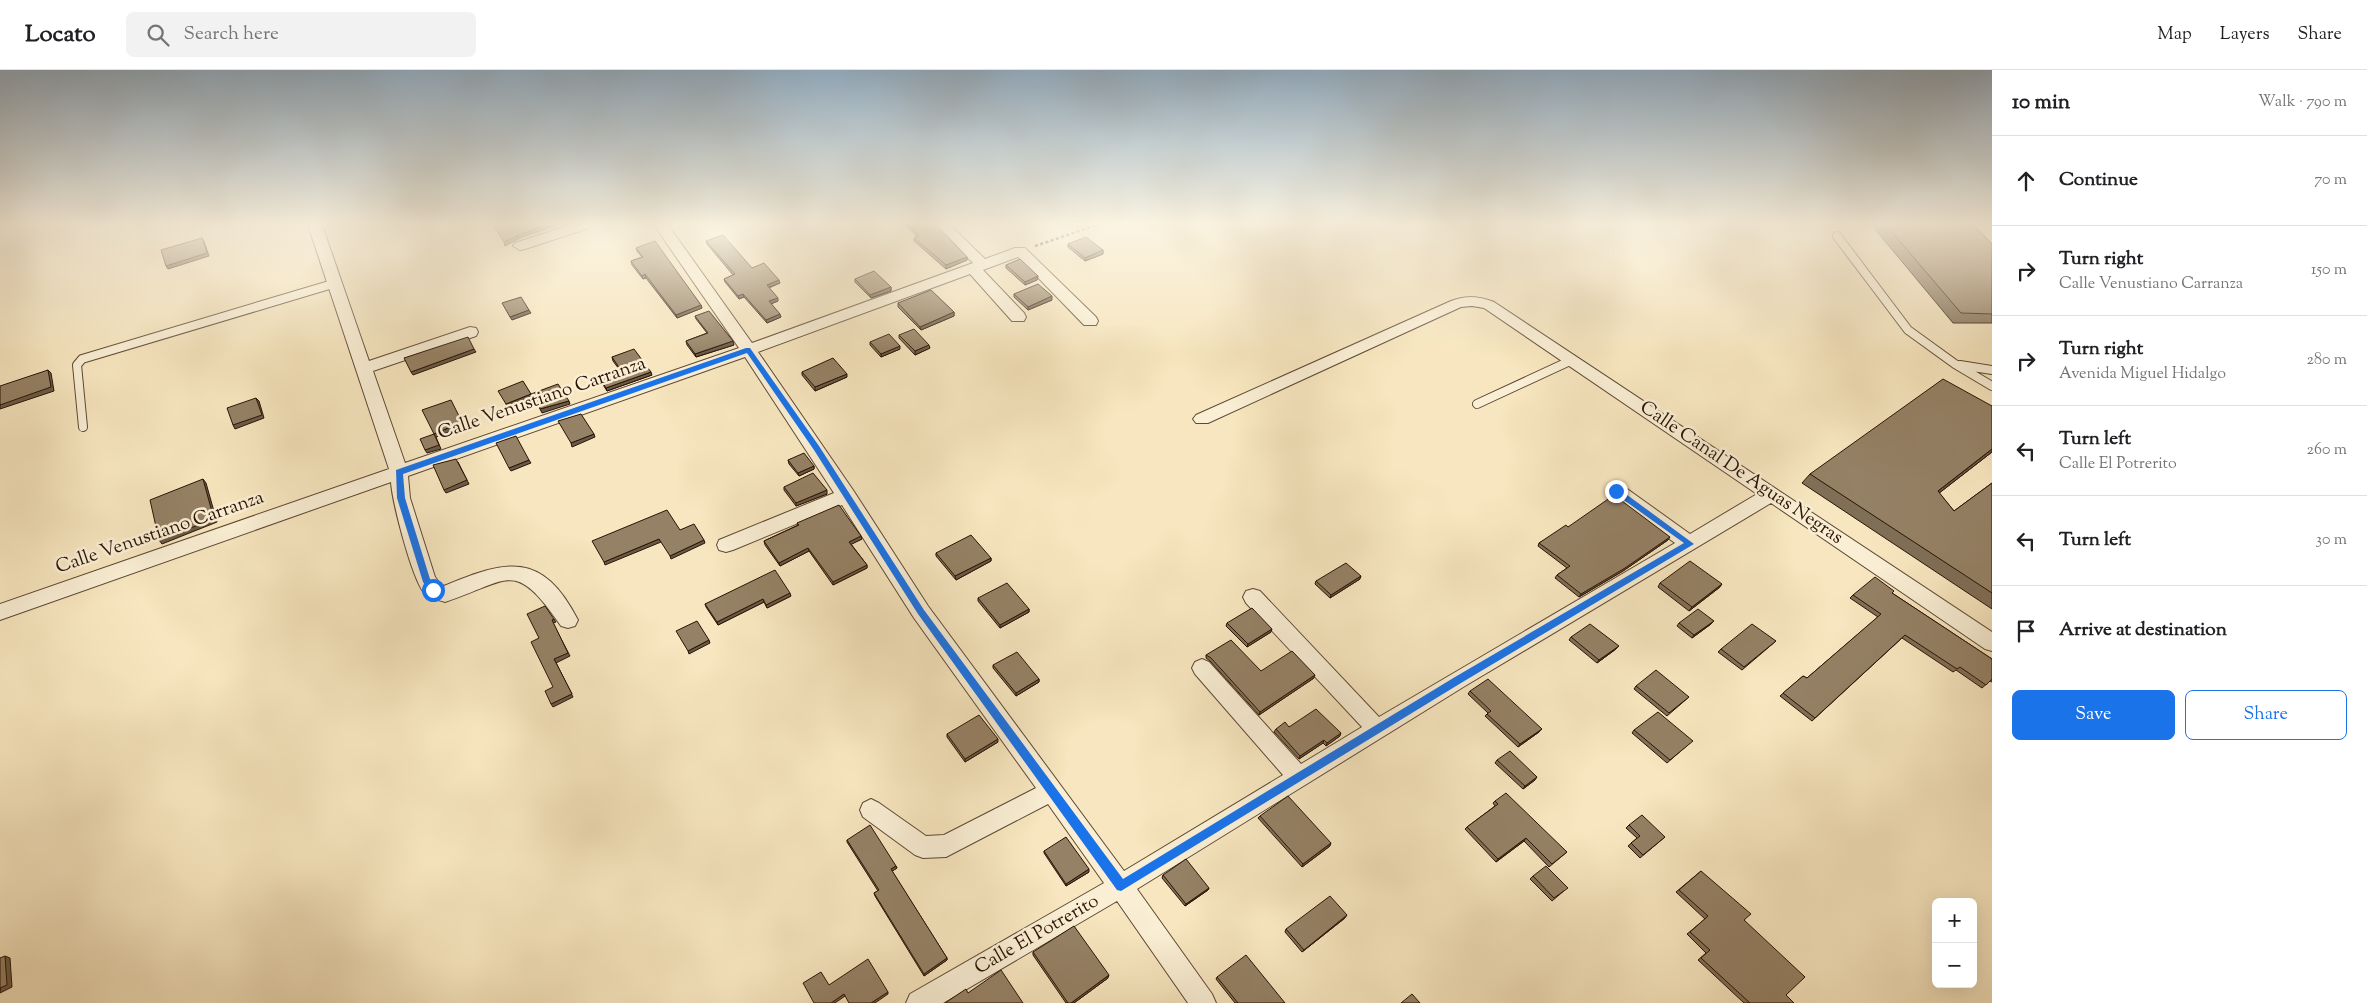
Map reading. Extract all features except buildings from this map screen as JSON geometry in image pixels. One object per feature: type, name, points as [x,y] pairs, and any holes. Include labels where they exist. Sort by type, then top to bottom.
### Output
[{"type":"street","points":[[331,269],[399,472],[401,498],[426,580],[433,590],[445,594],[493,574],[505,572],[526,574],[550,592],[568,620]]},
{"type":"street","points":[[691,269],[847,495],[921,612],[1121,886],[1203,1003]]},
{"type":"street","name":"Calle Venustiano Carranza","points":[[0,612],[748,350],[974,269]]},
{"type":"street","points":[[979,269],[1018,317]]},
{"type":"street","points":[[1037,269],[1090,321]]},
{"type":"street","name":"Calle Canal De Aguas Negras","points":[[1202,419],[1465,301],[1488,305],[1992,643]]},
{"type":"street","points":[[365,368],[470,332]]},
{"type":"street","points":[[1616,491],[1690,544]]},
{"type":"street","name":"Calle El Potrerito","points":[[919,1003],[1121,886],[1377,729],[1772,494]]},
{"type":"street","points":[[726,545],[847,495]]},
{"type":"street","points":[[1253,596],[1377,729]]},
{"type":"street","points":[[1202,668],[1299,778]]},
{"type":"street","points":[[871,810],[923,847],[946,846],[1052,791]]},
{"type":"lane","points":[[1862,269],[1908,330],[1955,364],[1992,386]]},
{"type":"lane","points":[[83,427],[77,365],[82,359],[336,283]]},
{"type":"lane","points":[[1477,404],[1572,360]]},
{"type":"lane","points":[[1955,364],[1992,370]]},
{"type":"route","points":[[433,590],[426,580],[401,498],[399,472],[748,350],[782,396],[921,612],[1121,886],[1458,680],[1690,544],[1616,491]]}]
